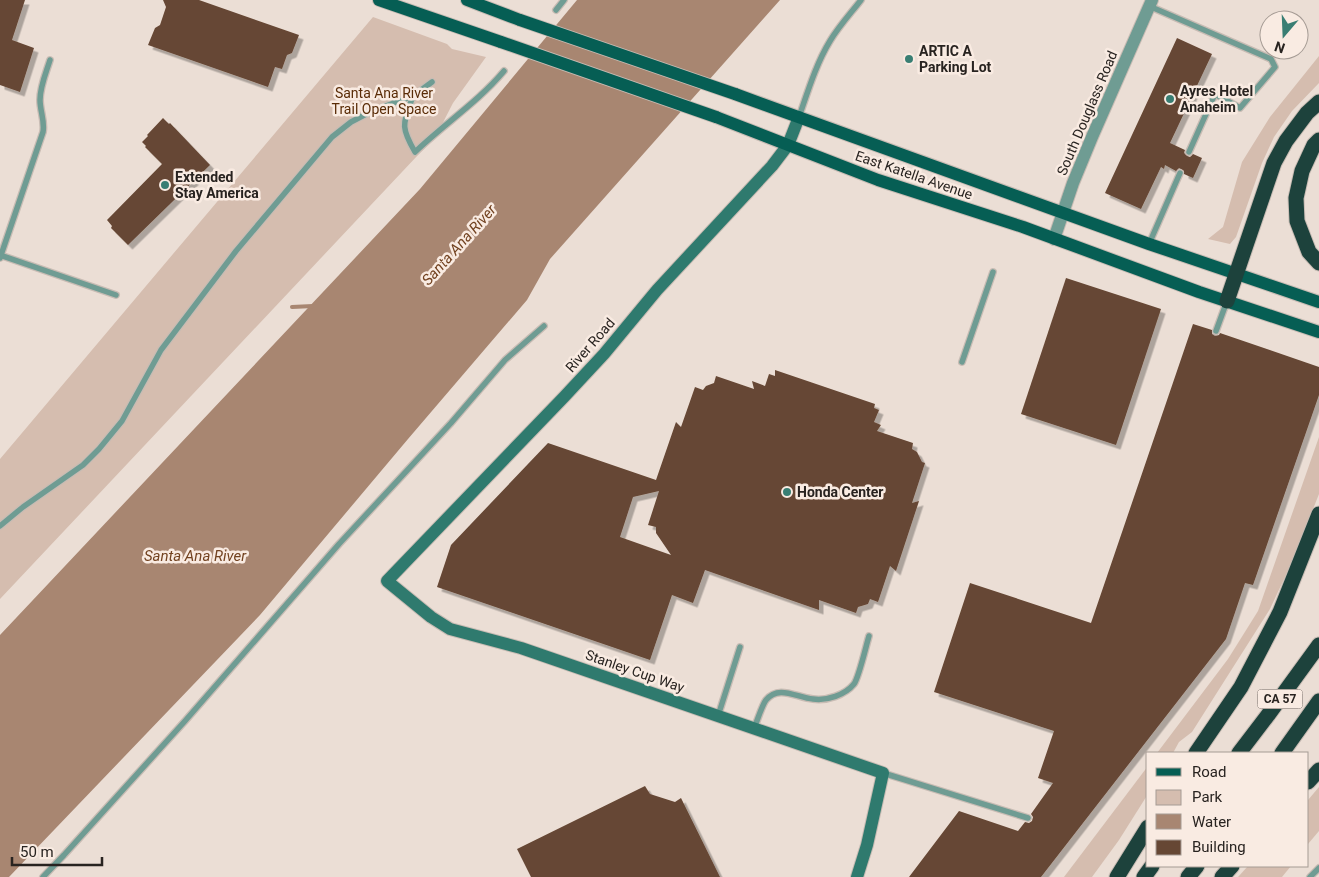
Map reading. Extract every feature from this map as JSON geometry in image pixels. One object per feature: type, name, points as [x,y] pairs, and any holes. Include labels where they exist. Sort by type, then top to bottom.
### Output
[{"type":"highway","points":[[1227,301],[1274,163],[1286,141],[1307,113],[1319,102]]},
{"type":"highway","points":[[1319,140],[1314,145],[1302,171],[1296,198],[1297,221],[1309,252],[1319,263]]},
{"type":"highway","points":[[1197,752],[1241,687],[1280,612],[1319,514]]},
{"type":"highway","name":"CA 57","points":[[1240,752],[1319,645]]},
{"type":"highway","name":"CA 57","points":[[1283,752],[1319,701]]},
{"type":"highway","points":[[1309,781],[1319,770]]},
{"type":"highway","points":[[1117,877],[1146,830]]},
{"type":"highway","points":[[1188,877],[1196,867]]},
{"type":"highway","points":[[1222,877],[1231,867]]},
{"type":"main road","name":"East Katella Avenue","points":[[380,0],[716,117],[878,180],[1016,225],[1319,332]]},
{"type":"main road","name":"East Katella Avenue","points":[[475,1],[520,20],[735,94],[1149,244],[1319,302]]},
{"type":"main road","name":"River Road","points":[[387,581],[604,354],[657,290],[772,166],[788,145],[799,117]]},
{"type":"main road","name":"Stanley Cup Way","points":[[387,581],[430,617],[450,629],[521,648],[883,773]]},
{"type":"main road","points":[[857,877],[867,845],[883,773]]},
{"type":"street","name":"South Douglass Road","points":[[1054,239],[1073,183],[1151,3]]},
{"type":"lane","points":[[556,10],[564,0]]},
{"type":"lane","points":[[799,117],[826,48],[861,0]]},
{"type":"lane","points":[[1151,3],[1271,59],[1275,68],[1240,108],[1215,94],[1189,152]]},
{"type":"lane","points":[[50,60],[40,102],[44,123],[43,132],[0,256],[116,295]]},
{"type":"lane","points":[[413,96],[404,119],[406,136],[415,152],[492,86],[504,71]]},
{"type":"lane","points":[[0,526],[83,465],[99,449],[122,420],[161,350],[236,251],[332,137],[351,122],[372,111],[413,96],[432,82]]},
{"type":"lane","points":[[1149,244],[1180,172]]},
{"type":"lane","points":[[962,362],[993,272]]},
{"type":"lane","points":[[1216,331],[1227,301]]},
{"type":"lane","points":[[43,877],[185,721],[339,544],[451,423],[504,360],[544,326]]},
{"type":"lane","points":[[754,728],[766,700],[774,694],[785,692],[814,700],[831,698],[844,693],[856,682],[869,636]]},
{"type":"lane","points":[[718,716],[740,647]]},
{"type":"lane","points":[[883,773],[1028,818]]},
{"type":"lane","points":[[1310,877],[1319,868]]},
{"type":"green space","name":"Santa Ana River Trail Open Space","points":[[373,17],[447,44],[452,49],[486,57],[453,103],[435,138],[0,599],[0,459]]},
{"type":"green space","points":[[1319,56],[1319,83],[1292,111],[1274,137],[1262,163],[1236,237],[1230,244],[1208,239],[1223,227],[1242,162],[1270,117]]},
{"type":"green space","points":[[1319,437],[1319,494],[1292,562],[1270,609],[1192,732],[1179,742],[1174,752],[1158,752],[1228,659],[1258,611]]},
{"type":"green space","points":[[1146,769],[1146,797],[1119,840],[1092,877],[1064,877]]},
{"type":"green space","points":[[1319,787],[1319,831],[1309,843],[1309,799]]},
{"type":"green space","points":[[1247,867],[1290,867],[1282,877],[1238,877]]},
{"type":"water","name":"Santa Ana River","points":[[577,0],[780,0],[550,259],[527,300],[260,615],[9,877],[0,877],[0,635],[420,189]]},
{"type":"building","points":[[0,0],[25,0],[12,40],[34,48],[20,92],[0,85]]},
{"type":"building","points":[[163,0],[199,0],[299,35],[292,53],[287,55],[282,69],[275,67],[268,87],[148,45],[155,28],[160,25],[166,7]]},
{"type":"building","name":"Ayres Hotel Anaheim","points":[[1177,38],[1212,54],[1170,143],[1185,150],[1184,153],[1187,156],[1190,157],[1193,154],[1202,158],[1193,178],[1184,174],[1184,171],[1179,168],[1176,171],[1165,165],[1164,169],[1161,167],[1141,209],[1105,193]]},
{"type":"building","name":"Extended Stay America","points":[[163,118],[210,165],[128,245],[111,228],[112,226],[107,220],[162,164],[142,142]]},
{"type":"building","points":[[1066,278],[1161,309],[1116,445],[1021,414]]},
{"type":"building","points":[[1193,324],[1212,330],[1212,334],[1215,336],[1220,333],[1319,367],[1319,395],[1253,585],[1245,583],[1226,639],[1041,877],[909,877],[959,811],[1018,831],[1025,822],[1029,823],[1032,821],[1033,817],[1031,814],[1053,783],[1038,778],[1054,731],[934,692],[970,583],[1091,623]]},
{"type":"building","points":[[775,370],[875,404],[874,408],[879,410],[874,422],[881,425],[877,431],[913,443],[912,449],[917,452],[922,462],[925,463],[912,503],[919,501],[896,571],[890,566],[878,602],[870,599],[868,604],[858,607],[856,613],[819,600],[819,610],[705,570],[693,603],[672,595],[650,660],[437,587],[451,545],[548,443],[656,480],[676,422],[681,427],[695,387],[703,390],[706,386],[714,383],[716,376],[754,389],[752,381],[765,386],[769,374],[775,376]],"holes":[[[659,491],[648,525],[656,527],[656,533],[671,555],[620,537],[633,497]]]},
{"type":"building","points":[[645,786],[650,794],[675,802],[681,798],[720,877],[531,877],[517,849]]},
{"type":"waterway","points":[[292,307],[313,306]]},
{"type":"place","name":"ARTIC A Parking Lot","points":[[909,59]]},
{"type":"place","name":"Ayres Hotel Anaheim","points":[[1170,99]]},
{"type":"place","name":"Extended Stay America","points":[[165,185]]},
{"type":"place","name":"Honda Center","points":[[787,492]]}]
